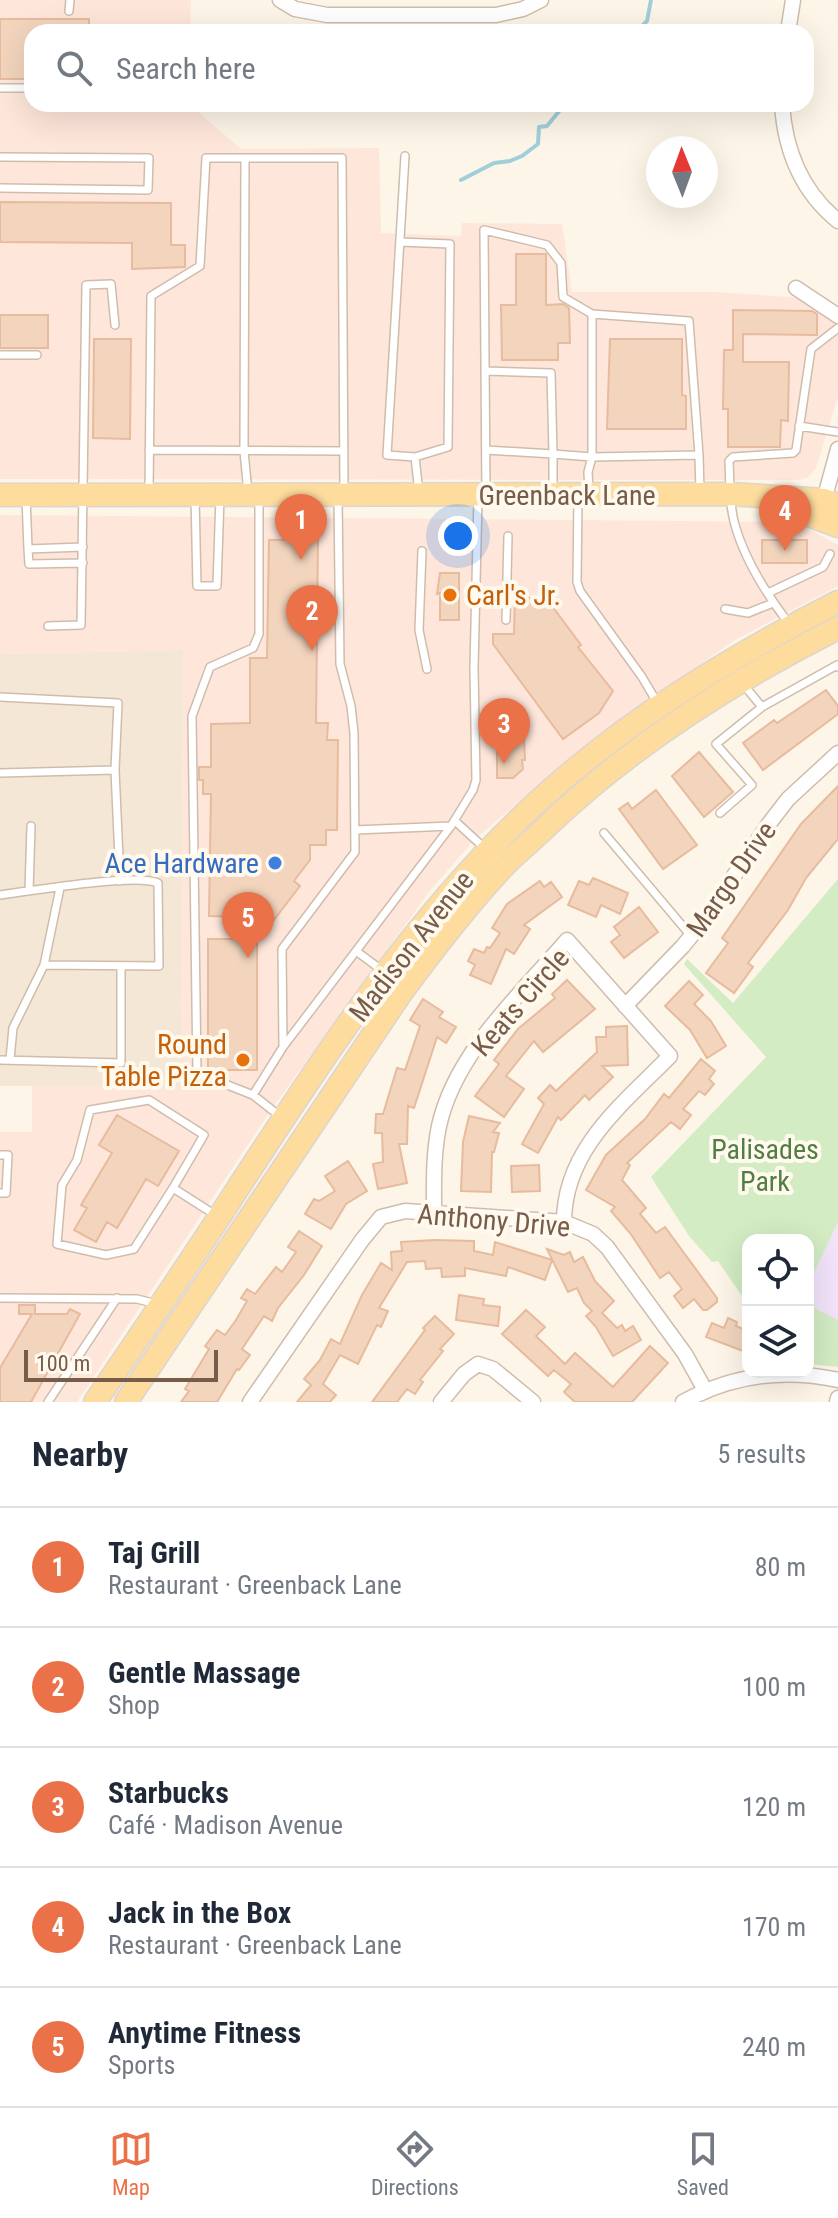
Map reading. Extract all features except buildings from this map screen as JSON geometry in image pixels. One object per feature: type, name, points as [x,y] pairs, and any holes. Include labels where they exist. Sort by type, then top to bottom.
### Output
[{"type":"main road","name":"Greenback Lane","points":[[0,495],[731,494],[831,503]]},
{"type":"main road","points":[[798,500],[806,514],[838,526]]},
{"type":"main road","name":"Madison Avenue","points":[[126,1402],[368,1040],[531,808],[624,729],[713,670],[838,602]]},
{"type":"main road","name":"Madison Avenue","points":[[95,1402],[283,1119],[385,972],[442,900],[560,813],[632,755],[740,681],[838,628]]},
{"type":"street","points":[[280,0],[295,9],[327,15],[445,8],[511,13],[541,0]]},
{"type":"street","points":[[789,24],[793,0]]},
{"type":"street","points":[[783,112],[793,163],[815,198],[838,221]]},
{"type":"street","points":[[796,288],[838,316]]},
{"type":"street","points":[[838,449],[831,503],[838,526]]},
{"type":"street","name":"Margo Drive","points":[[625,1006],[691,936],[781,808],[838,753]]},
{"type":"street","name":"Keats Circle","points":[[434,1213],[436,1144],[445,1105],[458,1077],[503,1014],[567,940],[670,1056],[599,1128],[587,1145],[570,1182],[564,1222]]},
{"type":"street","name":"Anthony Drive","points":[[250,1402],[362,1240],[381,1217],[405,1211],[564,1222],[593,1234],[607,1247],[685,1354],[705,1390]]},
{"type":"street","points":[[441,1402],[464,1374],[478,1364],[493,1369],[533,1402]]},
{"type":"street","points":[[683,1402],[705,1390],[738,1379],[773,1374],[814,1375],[838,1380]]},
{"type":"lane","points":[[69,11],[70,0]]},
{"type":"lane","points":[[0,88],[24,88]]},
{"type":"lane","points":[[400,242],[450,244],[448,447],[415,457],[387,455],[405,156]]},
{"type":"lane","points":[[0,157],[149,158],[148,190],[0,188]]},
{"type":"lane","points":[[149,495],[151,296],[200,266],[206,158],[342,158],[344,451],[340,664],[351,706],[354,733],[355,852],[282,949],[283,1047]]},
{"type":"lane","points":[[245,158],[244,451],[254,495],[259,634],[253,648],[210,667],[192,716],[197,1073],[253,1095],[283,1119]]},
{"type":"lane","points":[[253,1095],[283,1047],[453,824],[476,780],[474,668],[486,450],[484,230],[547,245],[561,263],[563,297],[592,314],[689,321],[700,495]]},
{"type":"lane","points":[[48,626],[81,625],[86,285],[111,284],[115,325]]},
{"type":"lane","points":[[592,314],[592,457],[584,495],[577,582],[580,591],[642,677],[659,706]]},
{"type":"lane","points":[[790,626],[743,551],[734,522],[729,461],[733,457],[793,453],[796,450],[811,349],[838,328]]},
{"type":"lane","points":[[0,355],[37,355]]},
{"type":"lane","points":[[486,371],[551,373],[553,495]]},
{"type":"lane","points":[[799,426],[838,432]]},
{"type":"lane","points":[[149,450],[344,451]]},
{"type":"lane","points":[[486,450],[592,457],[699,455]]},
{"type":"lane","points":[[415,457],[419,495]]},
{"type":"lane","points":[[26,495],[29,564],[83,563]]},
{"type":"lane","points":[[195,495],[197,586],[217,586],[220,495]]},
{"type":"lane","points":[[506,620],[508,536]]},
{"type":"lane","points":[[28,549],[83,547]]},
{"type":"lane","points":[[422,551],[419,630],[427,669]]},
{"type":"lane","points":[[768,593],[823,567],[830,554]]},
{"type":"lane","points":[[725,609],[748,613],[773,603]]},
{"type":"lane","points":[[720,813],[752,785],[716,744],[762,707],[810,679],[838,667]]},
{"type":"lane","points":[[740,681],[762,707]]},
{"type":"lane","points":[[0,697],[118,703],[115,770],[120,881]]},
{"type":"lane","points":[[0,773],[115,770]]},
{"type":"lane","points":[[355,830],[453,824],[496,858]]},
{"type":"lane","points":[[29,891],[31,826]]},
{"type":"lane","points":[[604,833],[691,936]]},
{"type":"lane","points":[[0,895],[120,881],[158,883],[159,966],[44,965]]},
{"type":"lane","points":[[10,1059],[13,1028],[44,965],[60,888]]},
{"type":"lane","points":[[356,951],[385,972]]},
{"type":"lane","points":[[0,1060],[121,1063],[121,967]]},
{"type":"lane","points":[[149,1100],[204,1135],[173,1188],[134,1249],[106,1255],[57,1244],[62,1185],[77,1160],[90,1110],[149,1100]]},
{"type":"lane","points":[[0,1155],[8,1155],[6,1193],[0,1193]]},
{"type":"lane","points":[[173,1188],[219,1217]]},
{"type":"lane","points":[[0,1298],[117,1298],[160,1305]]},
{"type":"lane","points":[[48,1402],[117,1298]]},
{"type":"shaded area","points":[[0,0],[191,0],[190,24],[24,24],[24,112],[198,112],[241,149],[379,148],[381,233],[461,236],[462,223],[562,224],[572,292],[715,292],[804,298],[829,314],[838,328],[838,396],[816,468],[800,480],[0,479]]},
{"type":"shaded area","points":[[0,515],[784,522],[805,527],[838,545],[838,586],[735,640],[584,746],[475,839],[432,888],[271,1110],[77,1402],[0,1402],[0,1132],[32,1132],[32,1086],[181,1086],[183,650],[0,654]]},
{"type":"shaded area","points":[[183,650],[181,1086],[0,1086],[0,654]]},
{"type":"shaded area","points":[[838,1222],[838,1320],[814,1308],[814,1273]]},
{"type":"green space","name":"Palisades Park","points":[[838,879],[838,1222],[814,1273],[814,1234],[742,1234],[742,1296],[718,1261],[712,1262],[689,1236],[651,1177],[766,1057],[684,964],[687,959],[733,1003]]},
{"type":"green space","points":[[814,1308],[838,1320],[838,1367],[814,1365]]},
{"type":"waterway","points":[[644,24],[651,0]]},
{"type":"waterway","points":[[461,180],[494,163],[522,156],[538,144],[539,127],[547,126],[558,112]]},
{"type":"place","name":"Jack in the Box","points":[[785,551]]},
{"type":"place","name":"Taj Grill","points":[[301,560]]},
{"type":"place","name":"Carl's Jr.","points":[[450,595]]},
{"type":"place","name":"Gentle Massage","points":[[312,651]]},
{"type":"place","name":"Starbucks","points":[[504,764]]},
{"type":"place","name":"Ace Hardware","points":[[275,863]]},
{"type":"place","name":"Anytime Fitness","points":[[248,958]]},
{"type":"place","name":"Round Table Pizza","points":[[243,1060]]}]
